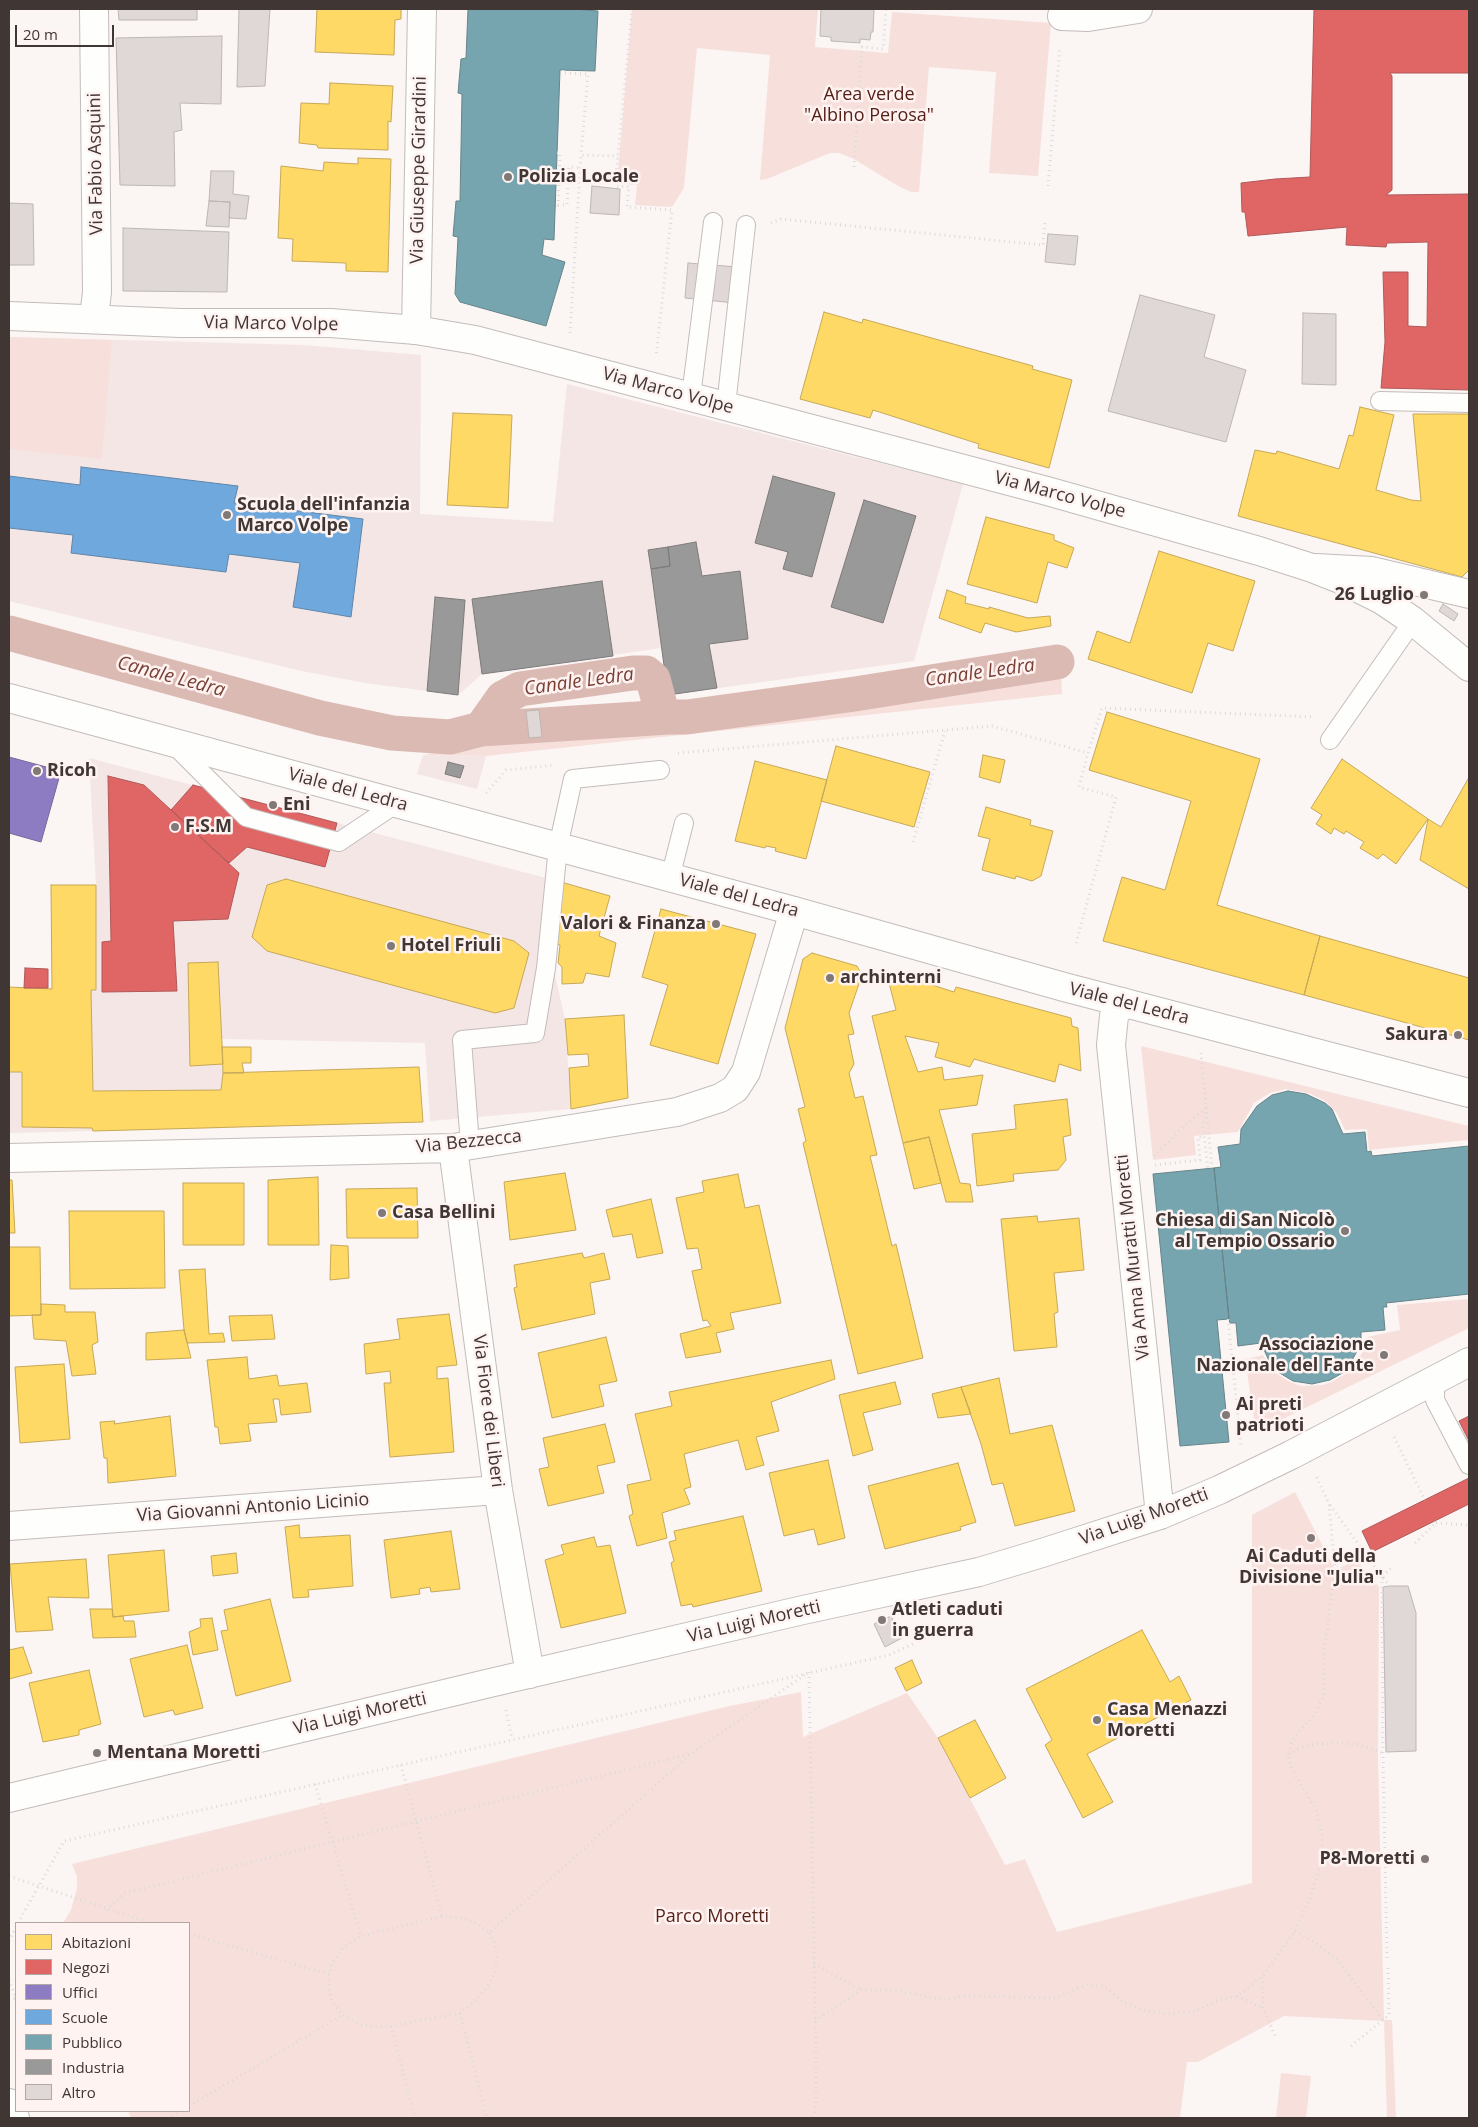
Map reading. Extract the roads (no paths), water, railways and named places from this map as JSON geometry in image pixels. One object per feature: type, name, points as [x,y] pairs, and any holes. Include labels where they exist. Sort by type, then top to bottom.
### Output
[{"type":"street","name":"Via Fabio Asquini","points":[[94,9],[97,292],[94,318]]},
{"type":"street","name":"Via Giuseppe Girardini","points":[[416,330],[422,9]]},
{"type":"street","points":[[1062,16],[1088,17],[1138,9]]},
{"type":"street","name":"Via Marco Volpe","points":[[9,316],[180,323],[331,323],[416,330],[475,340],[1103,506],[1312,568],[1364,590],[1412,621],[1469,667]]},
{"type":"street","name":"Via Marco Volpe","points":[[1312,568],[1372,572],[1469,594]]},
{"type":"street","name":"Viale del Ledra","points":[[9,698],[794,911],[1064,987],[1469,1093]]},
{"type":"street","name":"Via Bezzecca","points":[[9,1158],[462,1146],[677,1112],[731,1093],[740,1084],[746,1072],[794,911]]},
{"type":"street","name":"Via Anna Muratti Moretti","points":[[1122,1002],[1114,1016],[1111,1028],[1111,1045],[1160,1515]]},
{"type":"street","name":"Via Fiore dei Liberi","points":[[462,1146],[498,1490],[530,1674]]},
{"type":"street","name":"Via Luigi Moretti","points":[[9,1798],[803,1610],[979,1572],[1160,1515],[1228,1486],[1469,1362]]},
{"type":"street","name":"Via Giovanni Antonio Licinio","points":[[9,1526],[498,1490]]},
{"type":"street","points":[[9,2103],[15,2118]]},
{"type":"lane","points":[[691,396],[713,222]]},
{"type":"lane","points":[[726,406],[746,225]]},
{"type":"lane","points":[[1380,401],[1469,403]]},
{"type":"lane","points":[[1330,740],[1412,621]]},
{"type":"lane","points":[[172,742],[246,817],[329,840],[338,842],[397,803]]},
{"type":"lane","points":[[462,1146],[462,1040],[536,1033],[546,968],[558,847],[573,779],[660,770]]},
{"type":"lane","points":[[670,878],[684,823]]},
{"type":"lane","points":[[1444,1375],[1435,1389],[1435,1400],[1469,1465]]},
{"type":"waterway","name":"Canale Ledra","points":[[9,633],[320,718],[392,733],[450,737],[481,729],[503,698],[520,689],[633,673],[646,673],[653,679],[662,713],[669,717],[687,717],[855,694],[1057,662]]},
{"type":"waterway","points":[[481,729],[669,717]]},
{"type":"place","name":"Polizia Locale","points":[[508,177]]},
{"type":"place","name":"Scuola dell'infanzia Marco Volpe","points":[[227,515]]},
{"type":"place","name":"26 Luglio","points":[[1424,595]]},
{"type":"place","name":"Ricoh","points":[[37,771]]},
{"type":"place","name":"Eni","points":[[273,805]]},
{"type":"place","name":"F.S.M","points":[[175,827]]},
{"type":"place","name":"Valori & Finanza","points":[[716,924]]},
{"type":"place","name":"Hotel Friuli","points":[[391,946]]},
{"type":"place","name":"archinterni","points":[[830,978]]},
{"type":"place","name":"Sakura","points":[[1458,1035]]},
{"type":"place","name":"Casa Bellini","points":[[382,1213]]},
{"type":"place","name":"Chiesa di San Nicolò al Tempio Ossario","points":[[1345,1231]]},
{"type":"place","name":"Associazione Nazionale del Fante","points":[[1384,1355]]},
{"type":"place","name":"Ai preti patrioti","points":[[1226,1415]]},
{"type":"place","name":"Ai Caduti della Divisione \"Julia\"","points":[[1311,1538]]},
{"type":"place","name":"Atleti caduti in guerra","points":[[882,1620]]},
{"type":"place","name":"Casa Menazzi Moretti","points":[[1097,1720]]},
{"type":"place","name":"Mentana Moretti","points":[[97,1753]]},
{"type":"place","name":"P8-Moretti","points":[[1425,1859]]},
{"type":"park label","name":"Area verde \"Albino Perosa\"","points":[[869,105]]},
{"type":"park label","name":"Parco Moretti","points":[[712,1917]]}]
